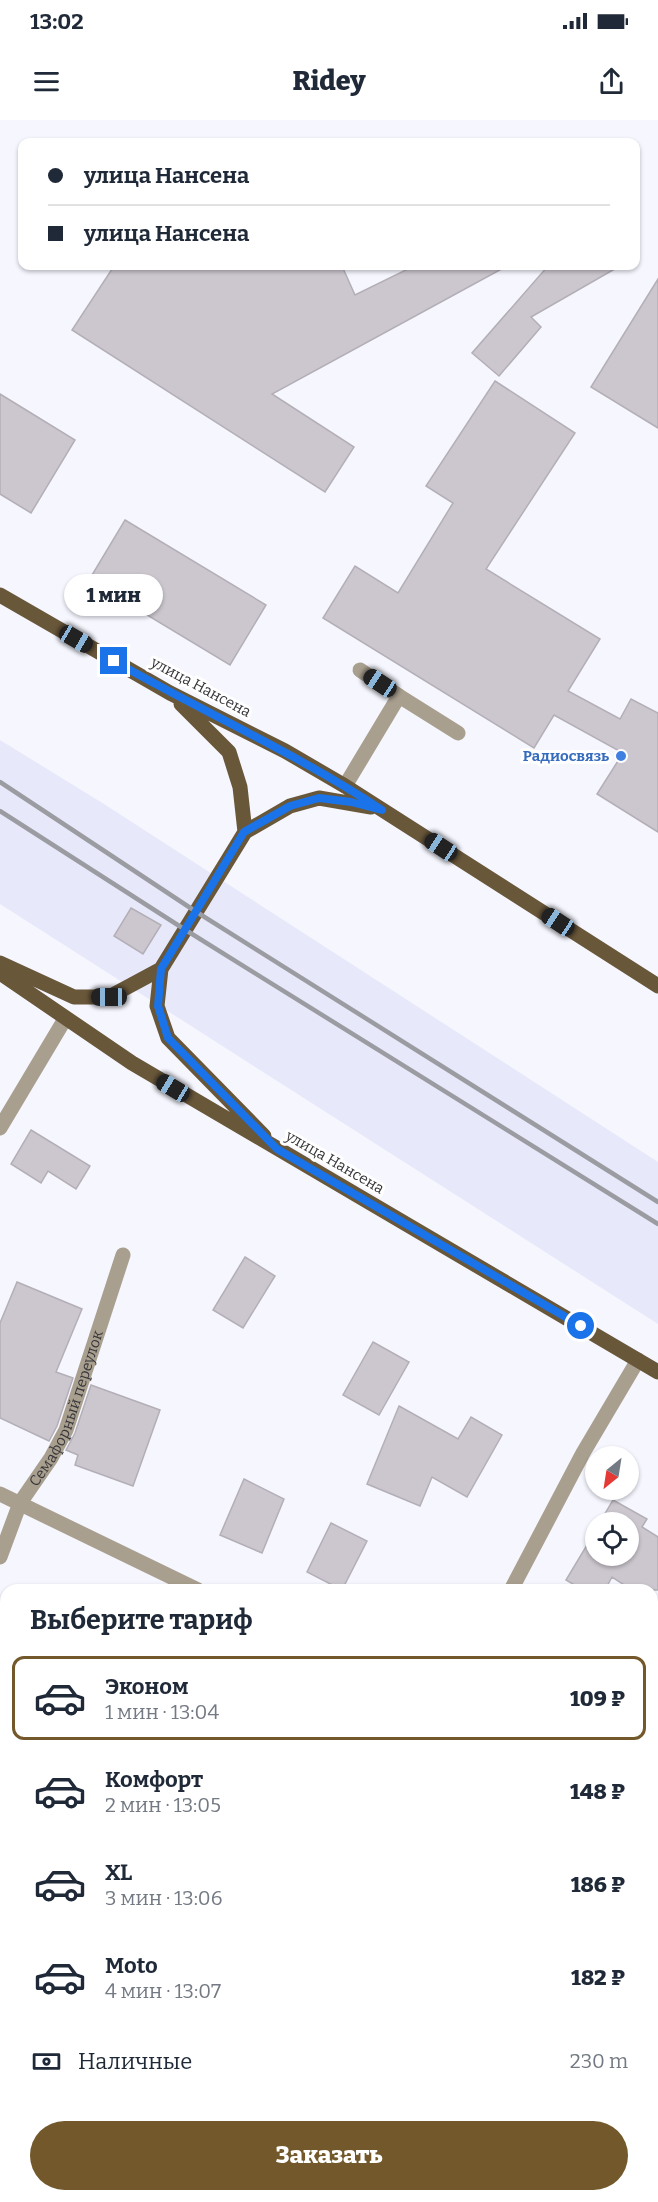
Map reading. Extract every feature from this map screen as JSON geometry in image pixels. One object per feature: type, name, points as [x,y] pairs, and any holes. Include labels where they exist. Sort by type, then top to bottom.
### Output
[{"type":"main road","name":"улица Нансена","points":[[0,595],[170,693],[285,751],[345,786],[658,986]]},
{"type":"main road","points":[[170,693],[229,752],[240,787],[244,832]]},
{"type":"main road","points":[[277,1149],[168,1038],[158,1006],[161,969],[244,832],[290,806],[319,798],[351,802],[382,810]]},
{"type":"main road","points":[[0,963],[74,997],[109,997],[161,969]]},
{"type":"main road","name":"улица Нансена","points":[[0,973],[132,1063],[658,1372]]},
{"type":"street","points":[[360,670],[458,733]]},
{"type":"street","points":[[345,786],[399,696]]},
{"type":"street","points":[[0,1128],[65,1018]]},
{"type":"street","name":"Семафорный переулок","points":[[0,1557],[20,1503],[51,1458],[66,1430],[123,1255]]},
{"type":"street","points":[[514,1584],[583,1454],[638,1360]]},
{"type":"street","points":[[0,1494],[186,1584]]},
{"type":"shaded area","points":[[0,740],[104,804],[658,1162],[658,1324],[0,904]]},
{"type":"building","points":[[111,270],[344,270],[355,295],[406,270],[500,270],[272,394],[354,447],[325,492],[72,330]]},
{"type":"building","points":[[545,270],[613,270],[531,317],[541,327],[499,376],[472,353]]},
{"type":"building","points":[[658,279],[658,428],[591,387]]},
{"type":"building","points":[[495,381],[575,433],[486,569],[600,639],[568,691],[620,719],[631,699],[658,713],[658,832],[597,794],[623,753],[554,715],[534,748],[323,618],[355,566],[398,593],[453,503],[426,486]]},
{"type":"building","points":[[0,394],[75,440],[31,513],[0,494]]},
{"type":"building","points":[[125,520],[266,605],[230,665],[89,580]]},
{"type":"building","points":[[131,908],[161,925],[143,954],[114,936]]},
{"type":"building","points":[[31,1130],[90,1166],[76,1189],[48,1171],[41,1183],[11,1164]]},
{"type":"building","points":[[245,1257],[275,1276],[243,1328],[213,1310]]},
{"type":"building","points":[[17,1282],[82,1309],[56,1372],[73,1378],[57,1426],[49,1441],[0,1418],[0,1323]]},
{"type":"building","points":[[373,1342],[409,1362],[379,1415],[343,1395]]},
{"type":"building","points":[[91,1385],[160,1410],[133,1486],[75,1465],[78,1455],[66,1450],[75,1433]]},
{"type":"building","points":[[399,1406],[458,1439],[471,1417],[502,1435],[467,1497],[432,1477],[420,1506],[367,1484]]},
{"type":"building","points":[[244,1479],[284,1499],[262,1553],[220,1535]]},
{"type":"building","points":[[613,1500],[634,1512],[606,1512]]},
{"type":"building","points":[[639,1515],[647,1519],[642,1527],[658,1537],[658,1584],[623,1584],[612,1577],[608,1584],[573,1584],[566,1580],[585,1548],[585,1566],[639,1566]]},
{"type":"building","points":[[331,1523],[367,1541],[345,1584],[330,1584],[307,1572]]},
{"type":"railway","points":[[0,782],[195,911],[658,1202]]},
{"type":"railway","points":[[0,811],[184,929],[658,1224]]},
{"type":"place","name":"Радиосвязь","points":[[621,756]]},
{"type":"route","points":[[114,661],[170,693],[285,751],[382,810],[351,802],[319,798],[290,806],[244,832],[161,969],[158,1006],[168,1038],[277,1149],[581,1326]]}]
